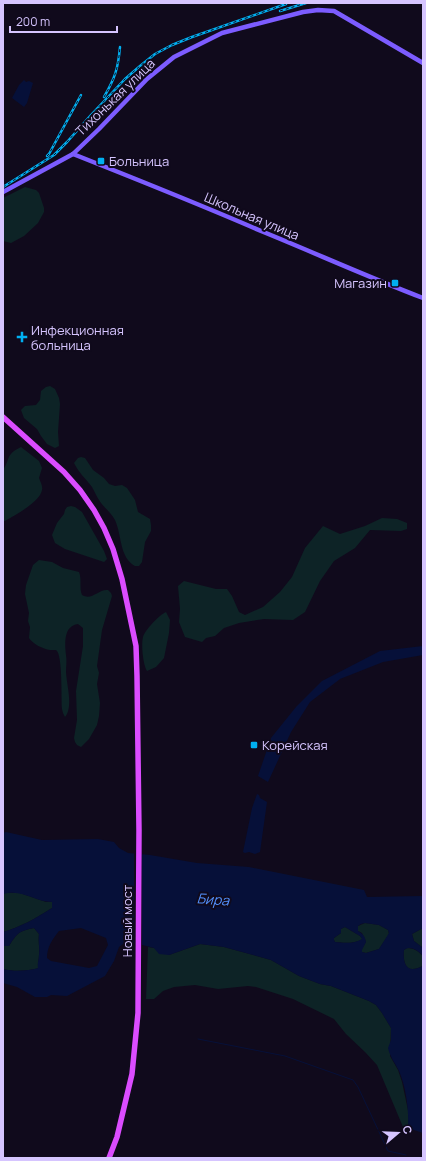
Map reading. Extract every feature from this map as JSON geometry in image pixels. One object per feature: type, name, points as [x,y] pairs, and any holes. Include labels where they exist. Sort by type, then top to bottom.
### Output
[{"type":"main road","name":"Новый мост","points":[[3,417],[64,472],[80,490],[94,510],[113,548],[122,578],[136,646],[138,687],[139,830],[138,1013],[132,1074],[116,1137],[109,1158]]},
{"type":"street","name":"Тихонькая улица","points":[[3,192],[73,154],[147,79],[174,57],[222,33],[303,12],[318,10],[334,11],[423,63]]},
{"type":"street","name":"Школьная улица","points":[[73,154],[423,298]]},
{"type":"green space","points":[[25,187],[36,190],[39,193],[44,212],[38,223],[24,236],[11,243],[3,241],[3,198]]},
{"type":"green space","points":[[50,386],[55,389],[60,404],[58,432],[59,446],[55,448],[47,444],[37,429],[24,418],[21,410],[25,406],[36,405],[40,400],[41,391]]},
{"type":"green space","points":[[21,447],[39,461],[42,468],[39,478],[42,485],[42,490],[40,495],[32,504],[3,521],[3,470],[10,455]]},
{"type":"green space","points":[[81,457],[85,458],[93,470],[104,478],[109,484],[115,486],[122,485],[127,488],[135,500],[138,512],[150,519],[151,531],[145,542],[142,562],[139,566],[135,566],[126,557],[115,520],[74,463]]},
{"type":"green space","points":[[71,506],[82,512],[104,551],[107,559],[104,562],[65,549],[55,543],[52,535],[57,523],[67,507]]},
{"type":"green space","points":[[382,518],[397,519],[407,523],[407,529],[401,531],[370,530],[355,548],[334,561],[320,581],[305,612],[293,620],[264,619],[239,623],[224,628],[215,636],[206,638],[202,642],[185,637],[179,622],[180,609],[178,586],[184,581],[216,589],[227,589],[239,612],[245,615],[263,607],[280,592],[292,577],[305,548],[323,526],[340,534],[365,526]]},
{"type":"green space","points":[[39,560],[52,562],[63,568],[79,572],[82,595],[89,597],[101,591],[108,590],[112,596],[102,630],[97,666],[99,673],[97,684],[100,703],[99,716],[97,725],[89,739],[81,747],[77,745],[74,738],[77,720],[76,691],[83,646],[83,628],[78,624],[73,625],[67,632],[66,636],[66,671],[69,707],[68,713],[65,717],[62,709],[61,668],[58,653],[56,650],[50,650],[38,646],[29,638],[30,627],[25,594],[26,585],[33,565]]},
{"type":"green space","points":[[166,612],[170,620],[164,658],[156,667],[147,671],[144,664],[142,645],[143,637],[153,623]]},
{"type":"green space","points":[[20,893],[46,902],[52,902],[52,908],[22,925],[3,932],[3,894]]},
{"type":"green space","points":[[365,923],[379,925],[388,930],[389,934],[379,949],[366,953],[362,952],[361,950],[366,942],[362,933],[358,931],[358,926]]},
{"type":"green space","points":[[345,927],[363,939],[360,941],[345,943],[335,942],[334,938],[341,933],[341,929]]},
{"type":"green space","points":[[34,928],[39,934],[39,968],[21,971],[3,969],[3,946],[9,946],[16,935],[25,930]]},
{"type":"green space","points":[[423,928],[423,948],[414,941],[412,934]]},
{"type":"green space","points":[[200,944],[224,947],[271,960],[299,976],[320,984],[331,986],[376,1005],[391,1028],[390,1056],[398,1070],[402,1082],[409,1115],[408,1127],[403,1127],[377,1065],[346,1034],[334,1019],[293,999],[256,987],[248,986],[218,989],[195,985],[174,987],[163,991],[154,999],[146,999],[148,947],[154,948],[169,955]]},
{"type":"green space","points":[[407,948],[416,950],[423,956],[423,966],[410,969],[406,965],[404,950]]},
{"type":"water","points":[[24,80],[26,82],[29,81],[33,83],[27,103],[24,107],[12,98],[19,85]]},
{"type":"water","points":[[423,646],[423,655],[383,662],[340,679],[310,702],[291,732],[268,782],[258,776],[271,738],[296,707],[322,681],[380,651]]},
{"type":"water","points":[[257,794],[260,798],[267,802],[260,852],[255,854],[249,852],[245,853],[243,852],[252,808]]},
{"type":"water","name":"Бира","points":[[6,832],[42,840],[98,839],[114,842],[119,848],[128,853],[197,863],[249,867],[364,890],[367,897],[423,896],[423,928],[412,934],[414,941],[423,948],[423,956],[412,948],[409,948],[404,950],[404,956],[406,965],[410,969],[423,966],[423,1133],[408,1127],[408,1113],[404,1084],[388,1048],[391,1040],[391,1028],[376,1005],[331,986],[320,984],[299,976],[271,960],[224,947],[200,944],[169,955],[159,954],[154,948],[127,941],[119,947],[114,961],[105,976],[67,996],[51,995],[47,997],[35,997],[17,987],[3,983],[3,969],[21,971],[38,968],[39,934],[34,928],[25,930],[14,938],[9,946],[3,946],[3,932],[22,925],[46,912],[52,908],[52,902],[17,893],[3,894],[3,833]],"holes":[[[365,923],[379,925],[388,930],[389,933],[379,949],[366,953],[362,952],[366,942],[364,935],[358,931],[358,926]],[[345,927],[360,936],[362,939],[359,941],[345,943],[335,942],[334,938],[341,933],[341,929]],[[81,928],[106,938],[108,945],[97,966],[89,968],[51,961],[47,958],[50,944],[59,931]]]},
{"type":"pier","points":[[134,851],[142,852],[142,947],[134,945]]},
{"type":"waterway","points":[[198,1039],[285,1056],[353,1080],[358,1087],[388,1151],[406,1155]]},
{"type":"railway","points":[[280,11],[306,3]]},
{"type":"railway","points":[[3,187],[54,155],[125,79],[155,54],[192,37],[286,4]]},
{"type":"railway","points":[[104,97],[115,73],[120,47]]},
{"type":"railway","points":[[47,156],[81,95]]},
{"type":"place","name":"Больница","points":[[101,161]]},
{"type":"place","name":"Магазин","points":[[395,283]]},
{"type":"place","name":"Инфекционная больница","points":[[22,337]]},
{"type":"place","name":"Корейская","points":[[254,745]]}]
